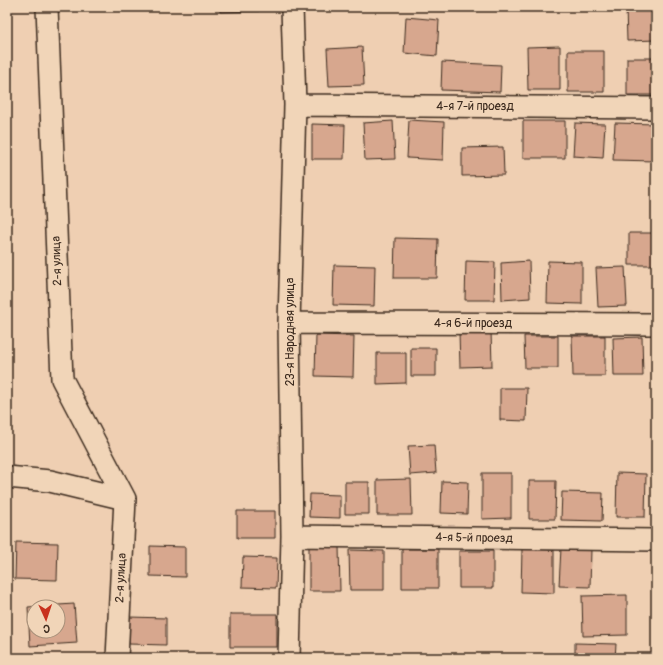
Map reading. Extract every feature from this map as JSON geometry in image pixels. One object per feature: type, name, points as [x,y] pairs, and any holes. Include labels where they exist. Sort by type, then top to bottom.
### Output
[{"type":"street","name":"2-я улица","points":[[47,7],[62,379],[125,499],[117,658]]},
{"type":"street","name":"23-я Народная улица","points":[[290,658],[292,536],[289,322],[294,105],[292,7]]},
{"type":"street","name":"4-я 7-й проезд","points":[[294,105],[656,108]]},
{"type":"street","name":"4-я 6-й проезд","points":[[289,322],[656,324]]},
{"type":"street","points":[[7,477],[50,481],[125,499]]},
{"type":"street","name":"4-я 5-й проезд","points":[[292,536],[656,540]]},
{"type":"building","points":[[169,7],[169,8],[122,8]]},
{"type":"building","points":[[220,7],[258,7],[259,11],[220,12]]},
{"type":"building","points":[[626,7],[656,7],[656,40],[627,41]]},
{"type":"building","points":[[406,17],[439,20],[437,56],[404,53]]},
{"type":"building","points":[[560,46],[560,90],[528,90],[527,47]]},
{"type":"building","points":[[362,47],[364,85],[329,86],[327,49]]},
{"type":"building","points":[[568,51],[604,51],[604,92],[568,92]]},
{"type":"building","points":[[627,58],[656,58],[656,95],[627,95]]},
{"type":"building","points":[[442,62],[501,65],[500,92],[441,90]]},
{"type":"building","points":[[409,120],[444,122],[443,160],[407,158]]},
{"type":"building","points":[[393,121],[395,159],[365,160],[363,123]]},
{"type":"building","points":[[523,121],[565,121],[565,158],[523,158]]},
{"type":"building","points":[[575,123],[605,124],[603,158],[573,156]]},
{"type":"building","points":[[615,123],[656,124],[655,161],[613,160]]},
{"type":"building","points":[[312,124],[345,125],[344,159],[312,159]]},
{"type":"building","points":[[503,147],[504,175],[462,176],[462,148]]},
{"type":"building","points":[[629,233],[656,233],[656,265],[629,265]]},
{"type":"building","points":[[395,238],[438,239],[437,278],[394,278]]},
{"type":"building","points":[[466,261],[495,262],[494,300],[465,300]]},
{"type":"building","points":[[529,261],[530,298],[502,300],[501,263]]},
{"type":"building","points":[[548,261],[582,262],[582,304],[547,303]]},
{"type":"building","points":[[334,265],[375,266],[374,306],[333,305]]},
{"type":"building","points":[[625,267],[627,306],[598,307],[596,268]]},
{"type":"building","points":[[491,331],[492,366],[460,367],[459,332]]},
{"type":"building","points":[[316,335],[354,336],[353,377],[315,376]]},
{"type":"building","points":[[524,336],[558,336],[558,368],[525,368]]},
{"type":"building","points":[[572,336],[605,336],[605,376],[573,376]]},
{"type":"building","points":[[642,337],[643,376],[614,376],[613,338]]},
{"type":"building","points":[[411,348],[436,348],[436,376],[411,376]]},
{"type":"building","points":[[377,353],[406,353],[406,383],[377,384]]},
{"type":"building","points":[[500,388],[527,388],[526,421],[500,420]]},
{"type":"building","points":[[434,445],[436,473],[410,475],[408,446]]},
{"type":"building","points":[[482,473],[511,473],[511,518],[482,519]]},
{"type":"building","points":[[617,473],[646,474],[645,517],[616,517]]},
{"type":"building","points":[[411,479],[412,515],[377,515],[377,480]]},
{"type":"building","points":[[442,481],[468,482],[467,514],[441,513]]},
{"type":"building","points":[[529,481],[556,481],[555,519],[529,519]]},
{"type":"building","points":[[345,482],[369,482],[369,514],[345,514]]},
{"type":"building","points":[[562,492],[603,493],[602,521],[561,520]]},
{"type":"building","points":[[310,494],[340,495],[340,518],[309,517]]},
{"type":"building","points":[[237,511],[275,511],[275,538],[237,538]]},
{"type":"building","points":[[16,542],[58,543],[57,580],[15,579]]},
{"type":"building","points":[[150,546],[185,547],[185,577],[150,576]]},
{"type":"building","points":[[339,546],[340,591],[309,591],[309,547]]},
{"type":"building","points":[[561,548],[591,549],[590,587],[559,586]]},
{"type":"building","points":[[402,549],[438,549],[438,588],[402,588]]},
{"type":"building","points":[[522,549],[554,550],[554,593],[521,592]]},
{"type":"building","points":[[349,550],[384,551],[384,590],[350,590]]},
{"type":"building","points":[[459,551],[493,551],[493,588],[459,588]]},
{"type":"building","points":[[243,557],[277,558],[276,588],[242,587]]},
{"type":"building","points":[[627,595],[627,635],[583,636],[582,596]]},
{"type":"building","points":[[74,604],[77,643],[30,646],[30,639],[66,639],[66,605]]},
{"type":"building","points":[[230,614],[277,614],[277,647],[230,647]]},
{"type":"building","points":[[129,617],[166,618],[166,645],[129,644]]},
{"type":"building","points":[[575,643],[616,644],[615,658],[575,658]]},
{"type":"building","points":[[558,657],[558,658],[493,658]]}]
